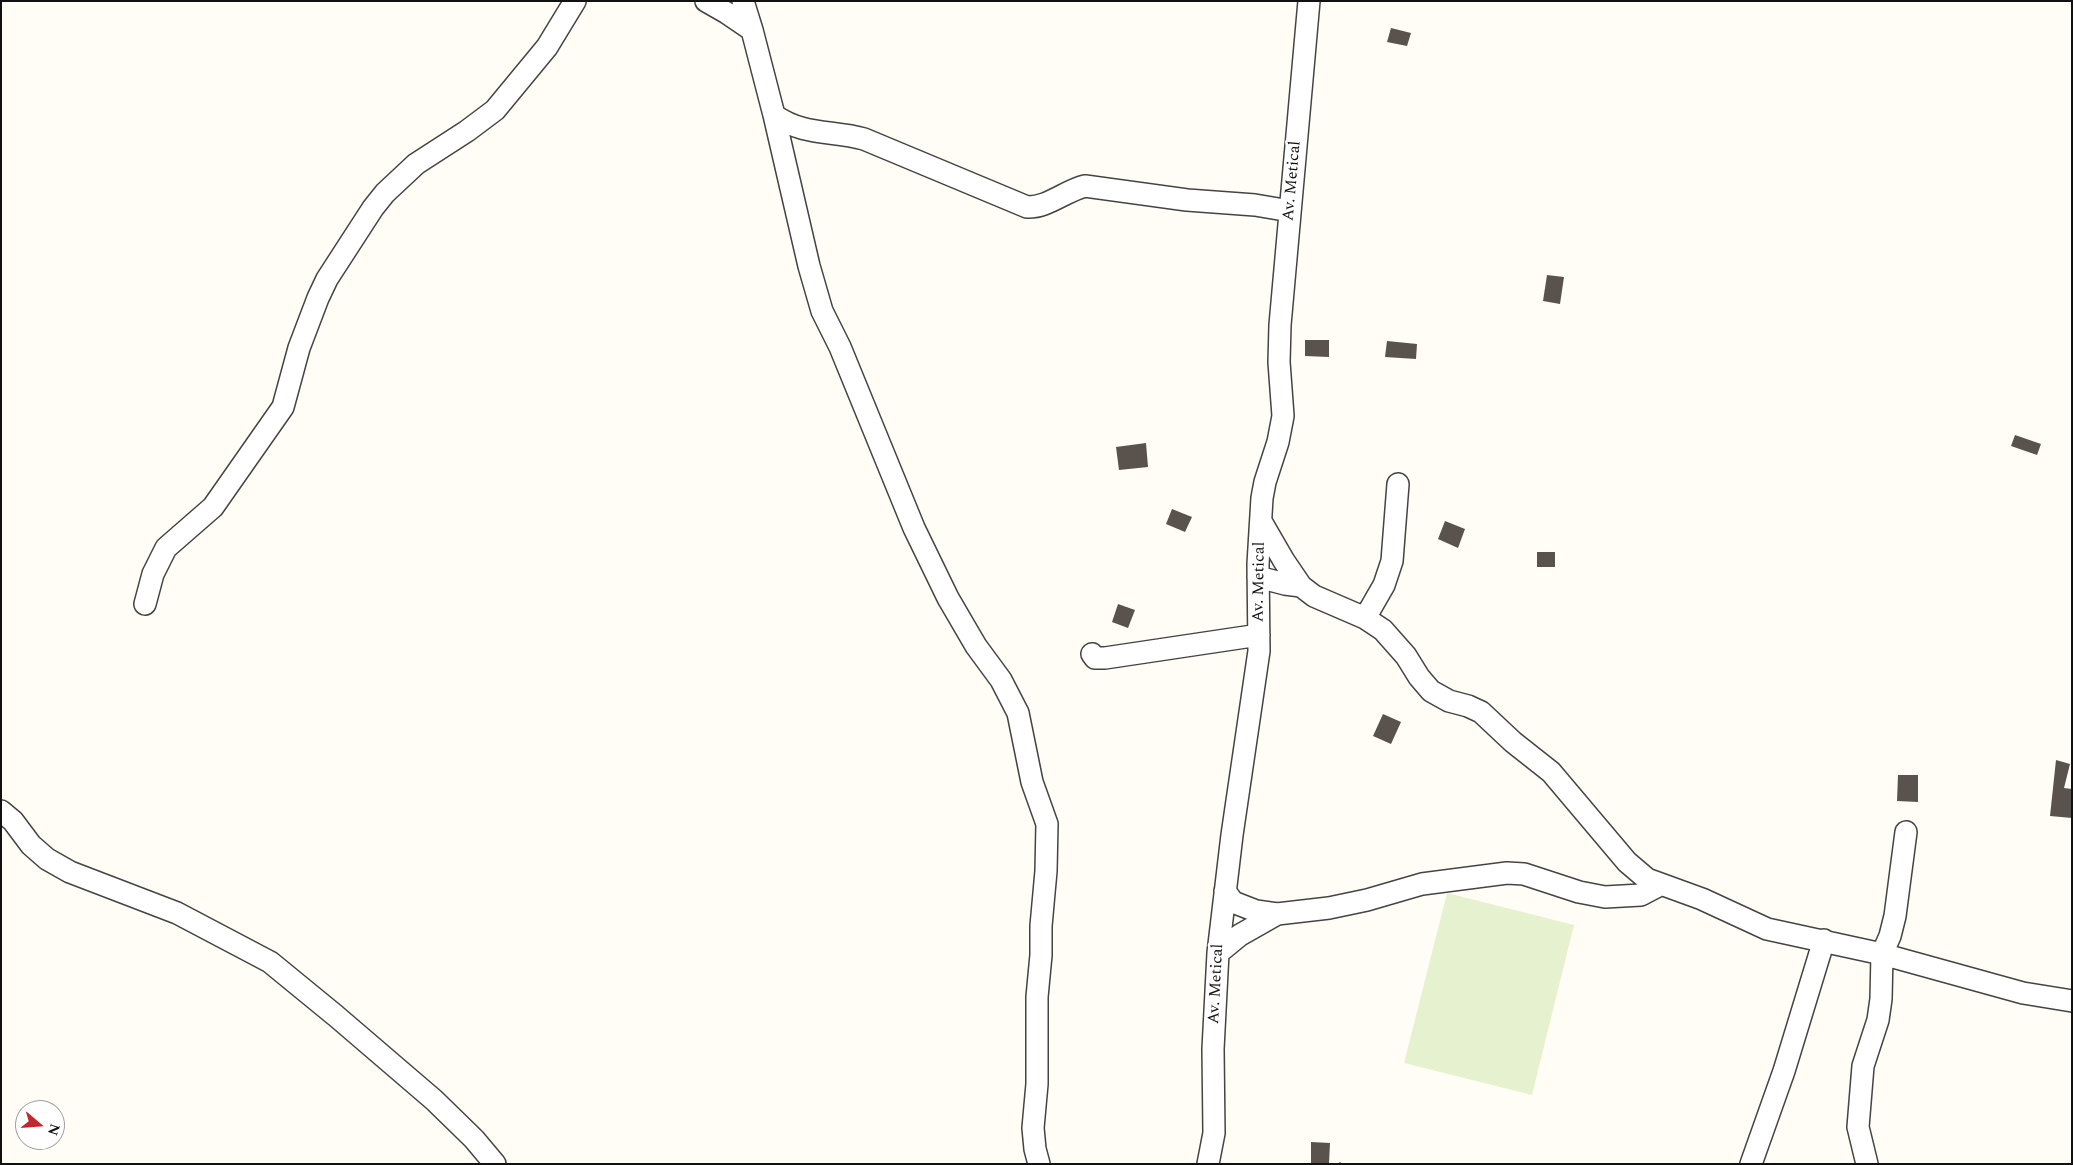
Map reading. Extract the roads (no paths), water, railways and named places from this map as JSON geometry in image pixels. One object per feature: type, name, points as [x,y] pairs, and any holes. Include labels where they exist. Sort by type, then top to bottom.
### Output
[{"type":"street","points":[[145,604],[153,574],[166,548],[213,507],[280,412],[287,395],[306,327],[327,278],[374,208],[385,193],[416,164],[467,131],[495,110],[547,47],[575,1]]},
{"type":"street","points":[[706,1],[752,30]]},
{"type":"street","points":[[743,1],[774,114],[809,266],[822,311],[840,347],[914,528],[948,598],[976,646],[1001,680],[1018,713],[1032,782],[1045,813],[1047,824],[1046,872],[1041,926],[1040,980],[1037,997],[1037,1084],[1033,1128],[1039,1164]]},
{"type":"street","name":"Av. Metical","points":[[1208,1164],[1214,1133],[1213,1049],[1218,953],[1259,651],[1258,576],[1263,491],[1282,425],[1280,324],[1309,1]]},
{"type":"street","points":[[774,114],[785,123],[810,132],[847,135],[864,139],[1027,208],[1042,206],[1072,189],[1085,186],[1187,200],[1255,205],[1290,211]]},
{"type":"street","points":[[1366,618],[1384,585],[1392,561],[1398,484]]},
{"type":"street","points":[[1262,522],[1284,561],[1293,585]]},
{"type":"street","points":[[1258,576],[1293,585],[1366,618],[1383,630],[1406,656],[1419,678],[1431,691],[1449,701],[1482,712],[1513,742],[1550,772],[1638,872],[1660,885],[1702,899],[1767,929],[1882,954],[2000,988],[2072,1001]]},
{"type":"street","points":[[1258,600],[1272,586],[1293,585]]},
{"type":"street","points":[[1092,654],[1095,658],[1105,658],[1259,636]]},
{"type":"street","points":[[1,810],[13,821],[31,845],[47,859],[62,868],[177,913],[278,968],[434,1100],[474,1139],[495,1164]]},
{"type":"street","points":[[1867,1164],[1858,1127],[1863,1066],[1878,1020],[1881,999],[1882,954],[1890,936],[1895,916],[1906,832]]},
{"type":"street","points":[[1225,891],[1233,902],[1256,911],[1277,914],[1329,908],[1367,900],[1422,884],[1507,873],[1524,874],[1579,892],[1605,897],[1641,895],[1660,885]]},
{"type":"street","points":[[1218,953],[1240,935],[1277,914]]},
{"type":"street","points":[[1751,1164],[1784,1071],[1824,940]]}]
